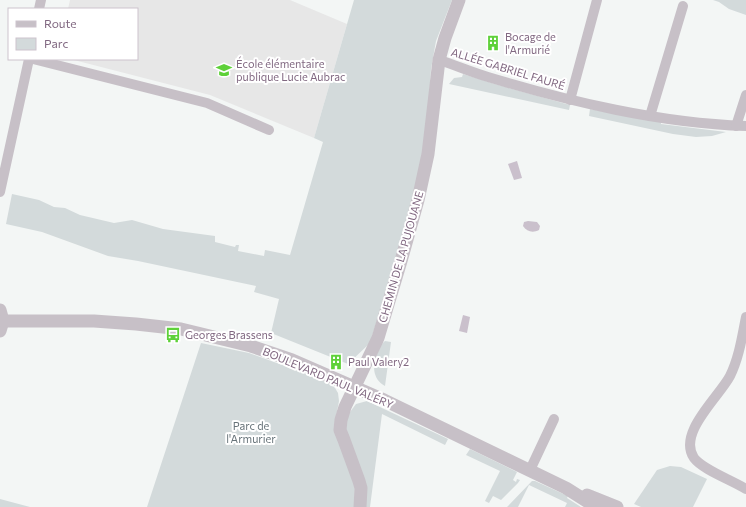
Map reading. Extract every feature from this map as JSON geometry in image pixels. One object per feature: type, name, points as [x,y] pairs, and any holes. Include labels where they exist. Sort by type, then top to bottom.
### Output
[{"type":"street","name":"CHEMIN DE LA PUJOUANE","points":[[360,507],[361,488],[340,430],[341,420],[345,407],[384,322],[415,212],[428,154],[439,60],[444,38],[459,0]]},
{"type":"street","name":"ALLÉE GABRIEL FAURÉ","points":[[570,100],[596,0]]},
{"type":"street","points":[[650,116],[683,6]]},
{"type":"street","points":[[0,192],[29,60]]},
{"type":"street","points":[[37,60],[207,103],[269,130]]},
{"type":"street","name":"ALLÉE GABRIEL FAURÉ","points":[[439,60],[493,78],[570,100],[650,116],[695,122],[741,126],[746,95]]},
{"type":"street","points":[[746,317],[737,359],[729,377],[696,425],[691,435],[690,442],[692,454],[700,463],[746,489]]},
{"type":"street","name":"BOULEVARD PAUL VALÉRY","points":[[1,321],[110,321],[181,330],[251,346],[292,360],[354,387],[530,470],[566,488],[596,507]]},
{"type":"street","points":[[530,470],[554,419]]},
{"type":"street","name":"BOULEVARD PAUL VALÉRY","points":[[566,488],[599,498],[617,507]]},
{"type":"shaded area","name":"École élémentaire publique Lucie Aubrac","points":[[70,0],[290,0],[347,24],[314,138],[210,95],[74,60],[138,60],[138,8],[68,8]]},
{"type":"shaded area","points":[[517,161],[522,178],[514,180],[508,164]]},
{"type":"shaded area","points":[[524,222],[537,222],[540,226],[539,230],[532,232],[526,230],[523,226]]},
{"type":"shaded area","points":[[463,315],[470,317],[467,333],[459,331]]},
{"type":"green space","points":[[354,0],[452,0],[436,41],[431,69],[428,117],[415,196],[370,343],[348,364],[271,333],[279,299],[254,292],[256,286],[108,256],[42,232],[6,224],[12,194],[39,200],[54,207],[65,208],[80,215],[114,223],[132,220],[163,229],[215,236],[215,242],[235,247],[236,245],[239,245],[238,251],[264,256],[265,250],[290,255],[323,142],[314,138]]},
{"type":"green space","points":[[713,0],[746,0],[746,15],[729,9]]},
{"type":"green space","points":[[463,74],[570,105],[569,110],[449,84],[454,78],[462,77]]},
{"type":"green space","points":[[590,109],[661,122],[661,124],[726,132],[712,136],[696,137],[673,134],[589,116]]},
{"type":"green space","points":[[385,341],[391,342],[385,386],[375,375],[374,366],[379,349]]},
{"type":"green space","name":"Parc de l'Armurier","points":[[201,343],[249,353],[329,383],[335,388],[338,393],[339,401],[336,417],[355,487],[354,507],[147,507]]},
{"type":"green space","points":[[367,401],[448,439],[445,445],[382,414],[370,507],[363,507],[345,430],[348,411],[350,412],[356,404]]},
{"type":"green space","points":[[470,449],[517,472],[513,480],[516,482],[517,479],[520,480],[501,500],[493,496],[489,503],[485,501],[500,471],[466,455]]},
{"type":"green space","points":[[670,466],[681,467],[707,479],[693,507],[641,507],[634,504],[657,470]]},
{"type":"green space","points":[[532,481],[568,496],[567,498],[581,507],[565,507],[567,503],[529,485],[518,507],[507,507]]},
{"type":"green space","points":[[0,499],[30,507],[0,507]]},
{"type":"place","name":"Bocage de l'Armurié","points":[[493,43]]},
{"type":"place","name":"École élémentaire publique Lucie Aubrac","points":[[224,70]]},
{"type":"place","name":"Georges Brassens","points":[[173,335]]},
{"type":"place","name":"Paul Valery2","points":[[336,362]]}]
